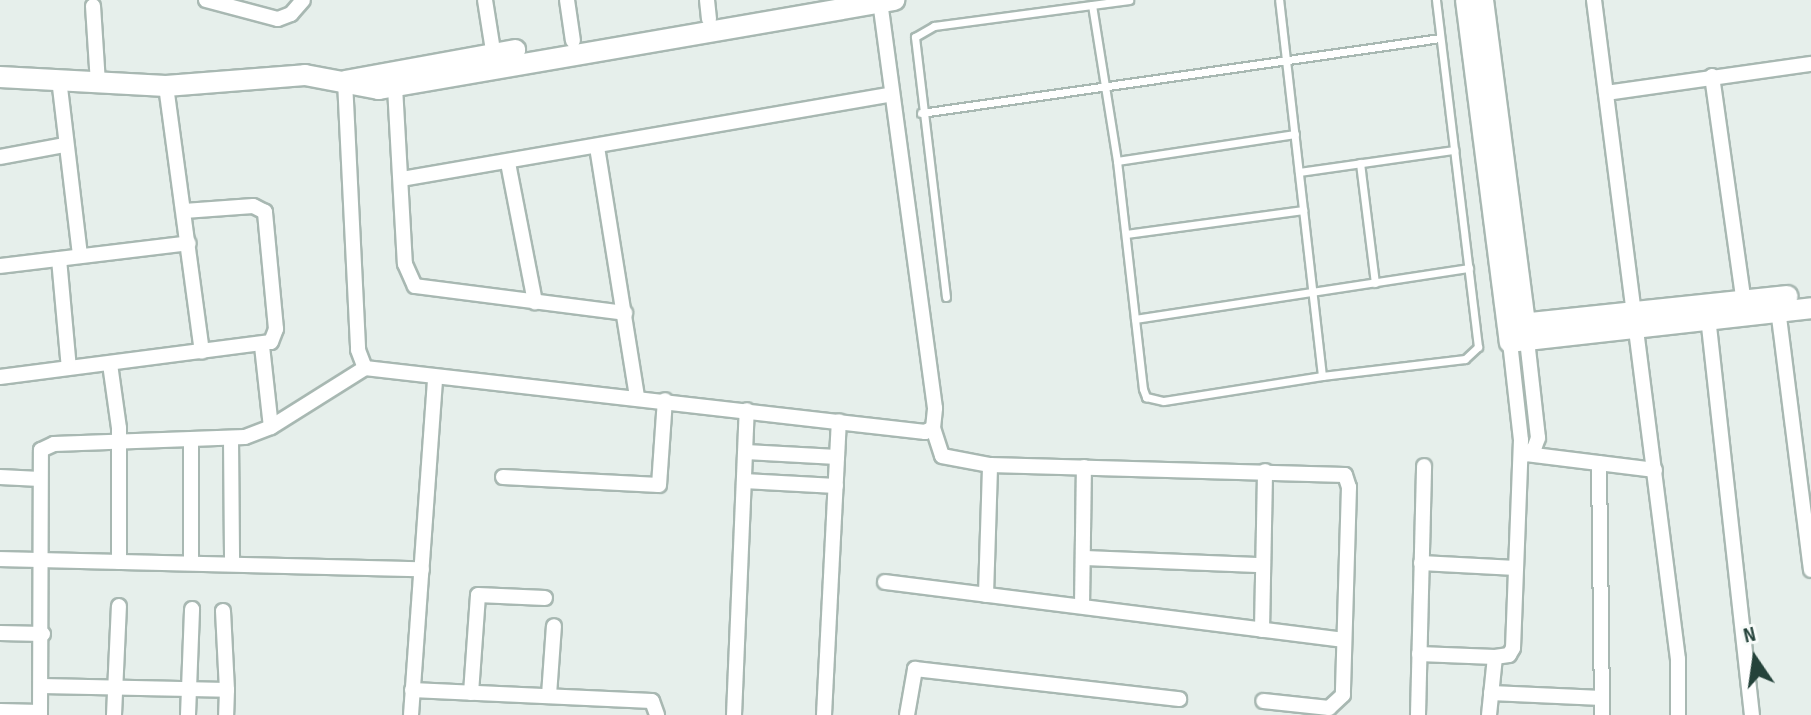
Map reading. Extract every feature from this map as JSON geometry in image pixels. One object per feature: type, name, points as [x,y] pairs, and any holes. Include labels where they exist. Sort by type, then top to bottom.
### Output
[{"type":"street","points":[[206,0],[278,19],[291,14],[303,0]]},
{"type":"street","points":[[485,0],[495,61]]},
{"type":"street","points":[[567,0],[573,41]]},
{"type":"street","points":[[0,77],[166,86],[305,75],[345,81],[371,89],[395,87],[708,10],[823,0]]},
{"type":"street","points":[[1419,654],[1495,657],[1509,655],[1513,648],[1523,456],[1538,438],[1518,333],[1466,0]]},
{"type":"street","points":[[1483,0],[1518,333]]},
{"type":"street","points":[[1594,0],[1678,659],[1678,715]]},
{"type":"street","points":[[345,81],[495,61],[867,2],[892,94],[935,408],[933,428],[942,456],[990,465],[1337,472],[1348,479],[1343,695],[1338,704],[1322,708],[1263,701]]},
{"type":"street","points":[[93,6],[98,83]]},
{"type":"street","points":[[1606,93],[1811,64]]},
{"type":"street","points":[[1712,76],[1743,297]]},
{"type":"street","points":[[59,79],[80,256]]},
{"type":"street","points":[[345,81],[358,350],[365,368]]},
{"type":"street","points":[[166,86],[202,352]]},
{"type":"street","points":[[395,87],[405,264],[415,286],[625,313]]},
{"type":"street","points":[[402,179],[892,94]]},
{"type":"street","points":[[0,157],[65,145]]},
{"type":"street","points":[[597,147],[637,397]]},
{"type":"street","points":[[508,163],[535,302]]},
{"type":"street","points":[[0,377],[262,346],[271,342],[276,329],[265,212],[253,206],[184,211]]},
{"type":"street","points":[[0,266],[189,243]]},
{"type":"street","points":[[59,259],[69,368]]},
{"type":"street","points":[[1518,333],[1636,319],[1743,297],[1811,294]]},
{"type":"street","points":[[1636,319],[1708,317],[1811,308]]},
{"type":"street","points":[[1778,309],[1811,570]]},
{"type":"street","points":[[1708,317],[1752,715]]},
{"type":"street","points":[[262,346],[271,427]]},
{"type":"street","points":[[110,364],[119,442],[119,562]]},
{"type":"street","points":[[0,711],[40,714],[43,634],[40,479],[41,450],[46,446],[231,439],[271,427],[365,368],[435,378],[665,400],[916,433],[933,428]]},
{"type":"street","points":[[411,715],[435,378]]},
{"type":"street","points":[[503,477],[659,485],[665,400]]},
{"type":"street","points":[[734,715],[747,410]]},
{"type":"street","points":[[824,715],[839,421]]},
{"type":"street","points":[[231,439],[232,564]]},
{"type":"street","points":[[191,440],[191,563]]},
{"type":"street","points":[[746,452],[837,457]]},
{"type":"street","points":[[1523,456],[1655,470]]},
{"type":"street","points":[[1599,463],[1602,715]]},
{"type":"street","points":[[986,595],[990,465]]},
{"type":"street","points":[[1418,715],[1424,466]]},
{"type":"street","points":[[1082,606],[1084,467]]},
{"type":"street","points":[[1262,630],[1265,471]]},
{"type":"street","points":[[0,477],[40,479]]},
{"type":"street","points":[[744,481],[836,486]]},
{"type":"street","points":[[1085,558],[1263,565]]},
{"type":"street","points":[[0,559],[422,569]]},
{"type":"street","points":[[1421,563],[1516,568]]},
{"type":"street","points":[[885,582],[1343,640]]},
{"type":"street","points":[[471,693],[478,595],[545,598]]},
{"type":"street","points":[[114,715],[119,606]]},
{"type":"street","points":[[188,715],[192,609]]},
{"type":"street","points":[[223,611],[226,715]]},
{"type":"street","points":[[549,695],[554,626]]},
{"type":"street","points":[[0,633],[43,634]]},
{"type":"street","points":[[1489,715],[1495,657]]},
{"type":"street","points":[[907,715],[915,669],[1179,699]]},
{"type":"street","points":[[42,686],[227,690]]},
{"type":"street","points":[[412,690],[652,701],[657,715]]},
{"type":"street","points":[[1491,693],[1602,698]]},
{"type":"street","points":[[601,715],[602,697]]},
{"type":"lane","points":[[946,297],[913,49],[923,29],[1129,0]]},
{"type":"lane","points":[[1279,0],[1322,376]]},
{"type":"lane","points":[[1092,5],[1117,161],[1143,389],[1154,400],[1472,356],[1478,340],[1436,0]]},
{"type":"lane","points":[[921,113],[1440,38]]},
{"type":"lane","points":[[1117,161],[1295,134]]},
{"type":"lane","points":[[1299,172],[1454,150]]},
{"type":"lane","points":[[1360,163],[1375,283]]},
{"type":"lane","points":[[1126,234],[1303,210]]},
{"type":"lane","points":[[1135,319],[1469,268]]}]
